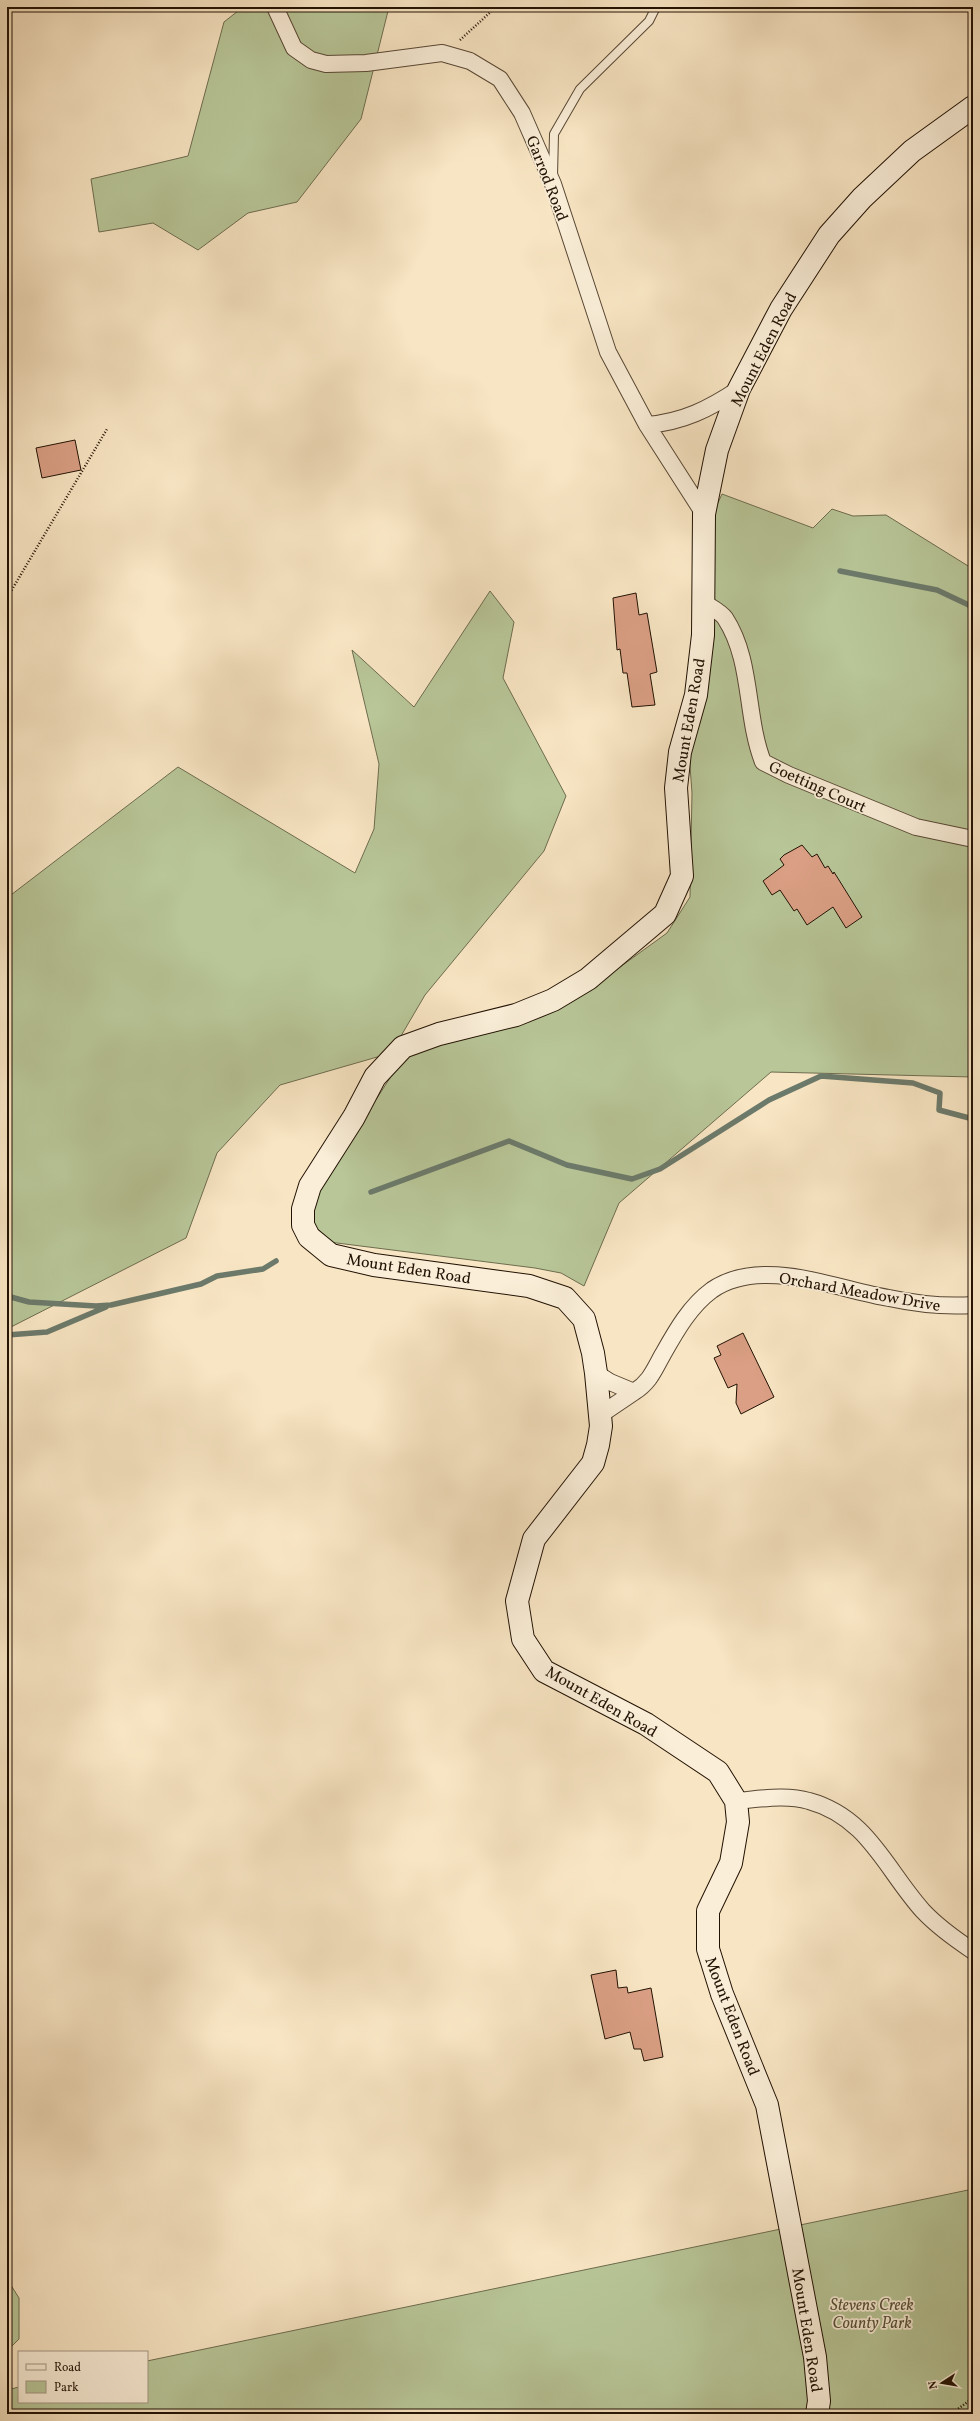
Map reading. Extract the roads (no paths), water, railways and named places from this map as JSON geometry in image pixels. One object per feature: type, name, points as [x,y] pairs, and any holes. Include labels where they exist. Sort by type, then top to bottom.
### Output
[{"type":"street","name":"Garrod Road","points":[[275,7],[294,48],[311,60],[326,64],[366,63],[442,53],[470,61],[500,79],[522,113],[553,184],[608,352],[647,425],[704,514]]},
{"type":"street","name":"Mount Eden Road","points":[[817,2414],[819,2401],[816,2357],[767,2105],[722,1994],[708,1950],[708,1911],[731,1863],[738,1822],[736,1801],[718,1772],[646,1724],[544,1672],[523,1639],[518,1601],[534,1539],[593,1464],[601,1426],[594,1353],[584,1319],[565,1298],[529,1286],[374,1265],[331,1255],[309,1237],[303,1225],[303,1209],[310,1186],[354,1117],[375,1077],[403,1047],[439,1034],[516,1015],[553,1000],[588,979],[665,914],[682,876],[676,788],[680,752],[696,695],[703,635],[704,514],[717,450],[739,389],[781,309],[829,235],[862,198],[912,151],[973,107]]},
{"type":"street","points":[[647,425],[667,423],[695,415],[739,389]]},
{"type":"street","name":"Goetting Court","points":[[703,602],[724,617],[737,644],[745,673],[756,746],[763,762],[789,775],[916,827],[973,839]]},
{"type":"street","name":"Orchard Meadow Drive","points":[[600,1415],[634,1392],[650,1379],[674,1334],[693,1307],[713,1290],[735,1279],[760,1275],[784,1276],[890,1299],[934,1305],[973,1305]]},
{"type":"street","points":[[596,1373],[610,1382],[634,1392]]},
{"type":"street","points":[[736,1801],[780,1797],[808,1800],[833,1809],[858,1830],[883,1856],[904,1888],[924,1912],[948,1935],[973,1951]]},
{"type":"lane","points":[[553,184],[554,134],[580,89],[649,21],[656,7]]},
{"type":"waterway","points":[[840,571],[937,590],[973,607]]},
{"type":"waterway","points":[[371,1192],[509,1141],[567,1165],[632,1179],[660,1169],[769,1100],[821,1076],[913,1083],[940,1093],[939,1110],[973,1119]]},
{"type":"waterway","points":[[7,1296],[29,1302],[96,1306],[111,1305],[201,1284],[217,1276],[263,1269],[276,1261]]},
{"type":"waterway","points":[[7,1335],[47,1332],[106,1307]]},
{"type":"park label","name":"Stevens Creek County Park","points":[[872,2313]]}]
